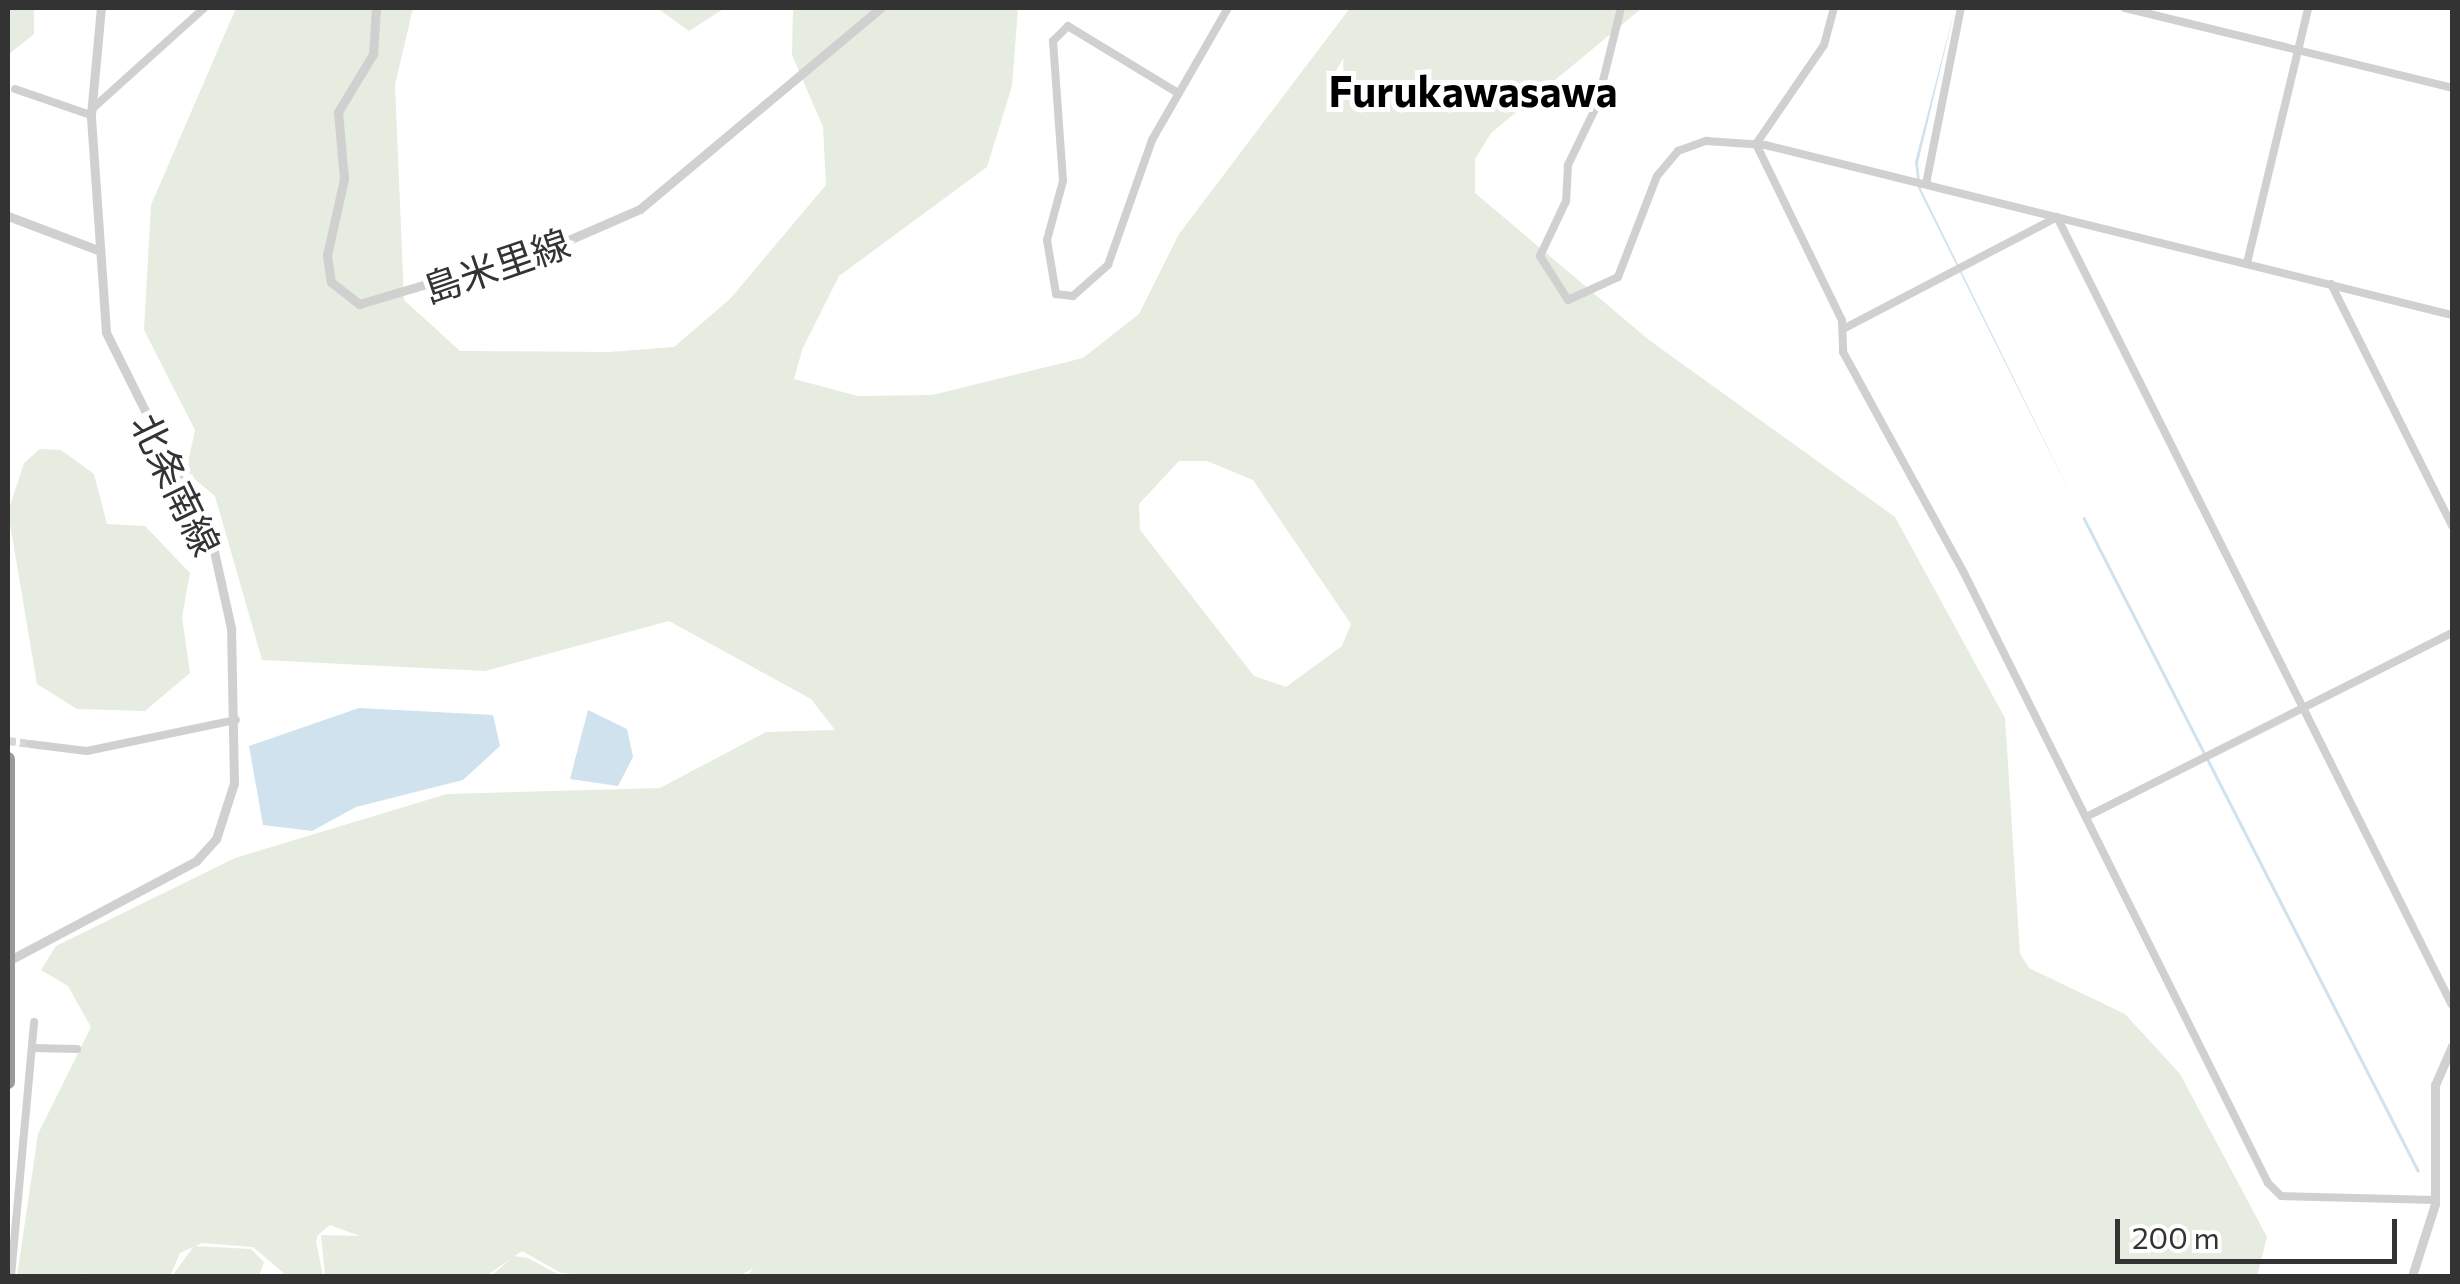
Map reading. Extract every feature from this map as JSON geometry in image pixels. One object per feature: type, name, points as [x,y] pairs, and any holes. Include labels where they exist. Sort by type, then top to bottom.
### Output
[{"type":"highway","points":[[8,759],[14,944],[8,1082]]},
{"type":"street","name":"北条南線","points":[[8,961],[196,861],[226,813],[236,720],[213,547],[116,362],[98,250],[92,112],[102,8]]},
{"type":"street","points":[[15,89],[92,112],[204,8]]},
{"type":"street","name":"島米里線","points":[[376,8],[373,54],[338,112],[344,179],[328,255],[337,290],[359,304],[555,246],[640,209],[880,8]]},
{"type":"street","points":[[1178,92],[1068,26],[1053,41],[1064,181],[1048,240],[1056,294],[1073,296],[1108,265],[1152,140],[1228,8]]},
{"type":"street","points":[[1621,8],[1596,105],[1568,166],[1566,201],[1544,240],[1543,271],[1558,292],[1580,302],[1618,277],[1650,189],[1678,151],[1706,140],[1756,144],[2452,314]]},
{"type":"street","points":[[1756,144],[1824,45],[1834,8]]},
{"type":"street","points":[[1926,184],[1961,8]]},
{"type":"street","points":[[2125,8],[2452,88]]},
{"type":"street","points":[[2247,263],[2308,8]]},
{"type":"street","points":[[1756,144],[1844,328],[1842,352],[2088,816],[2268,1183],[2281,1196],[2436,1200]]},
{"type":"street","points":[[8,216],[98,250]]},
{"type":"street","points":[[1844,328],[2058,217]]},
{"type":"street","points":[[2058,217],[2452,1004]]},
{"type":"street","points":[[2332,284],[2452,526]]},
{"type":"street","points":[[2088,816],[2452,633]]},
{"type":"street","points":[[30,744],[87,751],[236,720]]},
{"type":"street","points":[[12,1276],[34,1022]]},
{"type":"street","points":[[2412,1276],[2436,1200],[2436,1085],[2452,1046]]},
{"type":"street","points":[[32,1048],[77,1049]]},
{"type":"shaded area","points":[[8,8],[34,8],[34,34],[8,55]]},
{"type":"shaded area","points":[[236,8],[413,8],[395,85],[404,300],[460,351],[609,352],[674,347],[730,299],[826,185],[823,127],[792,55],[793,8],[1018,8],[1012,86],[987,167],[839,276],[802,350],[794,379],[858,396],[932,395],[1083,358],[1139,314],[1179,234],[1350,8],[1642,8],[1491,133],[1475,159],[1475,193],[1649,340],[1895,517],[2005,718],[2020,954],[2029,968],[2125,1014],[2180,1074],[2267,1237],[2257,1276],[746,1276],[754,1268],[739,1276],[601,1276],[561,1273],[522,1251],[486,1276],[325,1276],[321,1235],[360,1236],[330,1225],[318,1235],[316,1241],[323,1276],[287,1276],[253,1247],[202,1243],[180,1253],[170,1276],[86,1276],[86,1269],[85,1276],[17,1276],[38,1134],[91,1027],[68,986],[41,970],[56,946],[235,858],[447,794],[660,788],[766,732],[835,730],[811,699],[669,621],[485,671],[262,660],[215,496],[186,472],[195,430],[144,330],[151,205]],"holes":[[[1179,461],[1207,461],[1253,480],[1351,624],[1342,646],[1286,687],[1254,676],[1140,530],[1139,504]]]},
{"type":"shaded area","points":[[657,8],[725,8],[689,31]]},
{"type":"shaded area","points":[[40,449],[61,450],[94,474],[107,524],[145,526],[190,573],[182,617],[190,673],[145,711],[77,709],[37,684],[8,512],[24,463]]},
{"type":"shaded area","points":[[194,1246],[251,1249],[264,1262],[259,1276],[172,1276]]},
{"type":"shaded area","points":[[514,1256],[528,1258],[561,1276],[491,1276]]},
{"type":"water","points":[[1955,8],[1918,163],[1921,189],[2079,511],[1918,188],[1915,162]]},
{"type":"water","points":[[359,708],[493,715],[500,746],[463,780],[356,807],[312,831],[263,825],[249,746]]},
{"type":"water","points":[[588,710],[627,729],[633,757],[618,786],[570,779]]},
{"type":"waterway","points":[[2084,518],[2204,753]]},
{"type":"waterway","points":[[2208,760],[2418,1170]]},
{"type":"tunnel","points":[[8,741],[30,744]]},
{"type":"district","name":"Furukawasawa","points":[[1473,90]]}]
